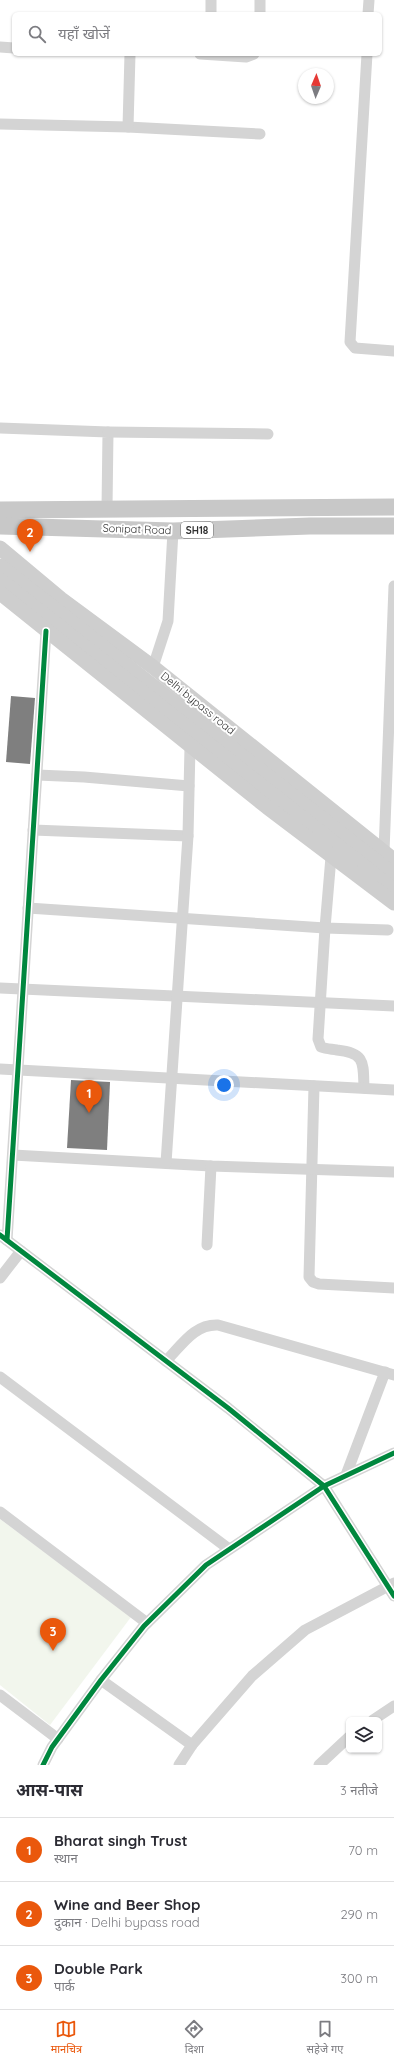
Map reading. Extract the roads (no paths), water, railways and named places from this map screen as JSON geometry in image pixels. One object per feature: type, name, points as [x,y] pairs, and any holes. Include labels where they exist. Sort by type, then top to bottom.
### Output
[{"type":"main road","name":"Sonipat Road","points":[[0,510],[394,507]]},
{"type":"main road","points":[[310,526],[311,508]]},
{"type":"main road","name":"Sonipat Road","points":[[0,526],[173,531],[310,526],[394,526]]},
{"type":"main road","name":"Delhi bypass road","points":[[0,548],[60,599],[153,667],[389,856]]},
{"type":"main road","points":[[0,566],[394,890]]},
{"type":"main road","points":[[0,580],[394,875]]},
{"type":"main road","points":[[0,593],[190,747],[331,857],[394,903]]},
{"type":"street","points":[[211,12],[212,0]]},
{"type":"street","points":[[260,0],[260,12]]},
{"type":"street","points":[[368,12],[369,0]]},
{"type":"street","points":[[0,47],[12,48]]},
{"type":"street","points":[[128,127],[130,56]]},
{"type":"street","points":[[234,56],[249,56]]},
{"type":"street","points":[[367,56],[350,342],[355,348],[394,351]]},
{"type":"street","points":[[0,124],[128,127],[260,134]]},
{"type":"street","points":[[0,428],[108,432],[268,434]]},
{"type":"street","points":[[107,508],[108,432]]},
{"type":"street","points":[[153,667],[168,621],[173,531]]},
{"type":"street","points":[[389,856],[394,586]]},
{"type":"street","points":[[46,631],[13,1155],[4,1237],[228,1408],[324,1486],[391,1584],[394,1596]]},
{"type":"street","points":[[166,1163],[181,918],[188,836],[190,747]]},
{"type":"street","points":[[37,776],[84,777],[189,786]]},
{"type":"street","points":[[33,830],[188,836]]},
{"type":"street","points":[[331,857],[318,1039],[321,1047],[350,1052],[359,1056],[363,1061],[364,1088]]},
{"type":"street","points":[[28,908],[325,928],[388,930]]},
{"type":"street","points":[[0,988],[394,1006]]},
{"type":"street","points":[[0,1069],[394,1090]]},
{"type":"street","points":[[314,1086],[309,1277],[313,1282],[319,1284],[394,1288]]},
{"type":"street","points":[[13,1155],[211,1166],[394,1172]]},
{"type":"street","points":[[207,1245],[211,1166]]},
{"type":"street","points":[[0,1278],[21,1251]]},
{"type":"street","points":[[166,1361],[192,1334],[200,1328],[208,1325],[218,1325],[390,1374],[346,1475]]},
{"type":"street","points":[[0,1377],[229,1549]]},
{"type":"street","points":[[43,1765],[58,1739],[101,1680],[147,1623],[206,1565],[324,1486],[394,1453]]},
{"type":"street","points":[[0,1512],[147,1623]]},
{"type":"street","points":[[179,1765],[192,1745],[252,1676],[305,1630],[391,1584]]},
{"type":"street","points":[[101,1680],[192,1745]]},
{"type":"street","points":[[0,1695],[58,1739]]},
{"type":"street","points":[[378,1717],[394,1706]]},
{"type":"street","points":[[319,1765],[346,1740]]},
{"type":"place","name":"Wine and Beer Shop","points":[[30,552]]},
{"type":"place","name":"Bharat singh Trust","points":[[89,1113]]},
{"type":"place","name":"Double Park","points":[[53,1651]]}]
